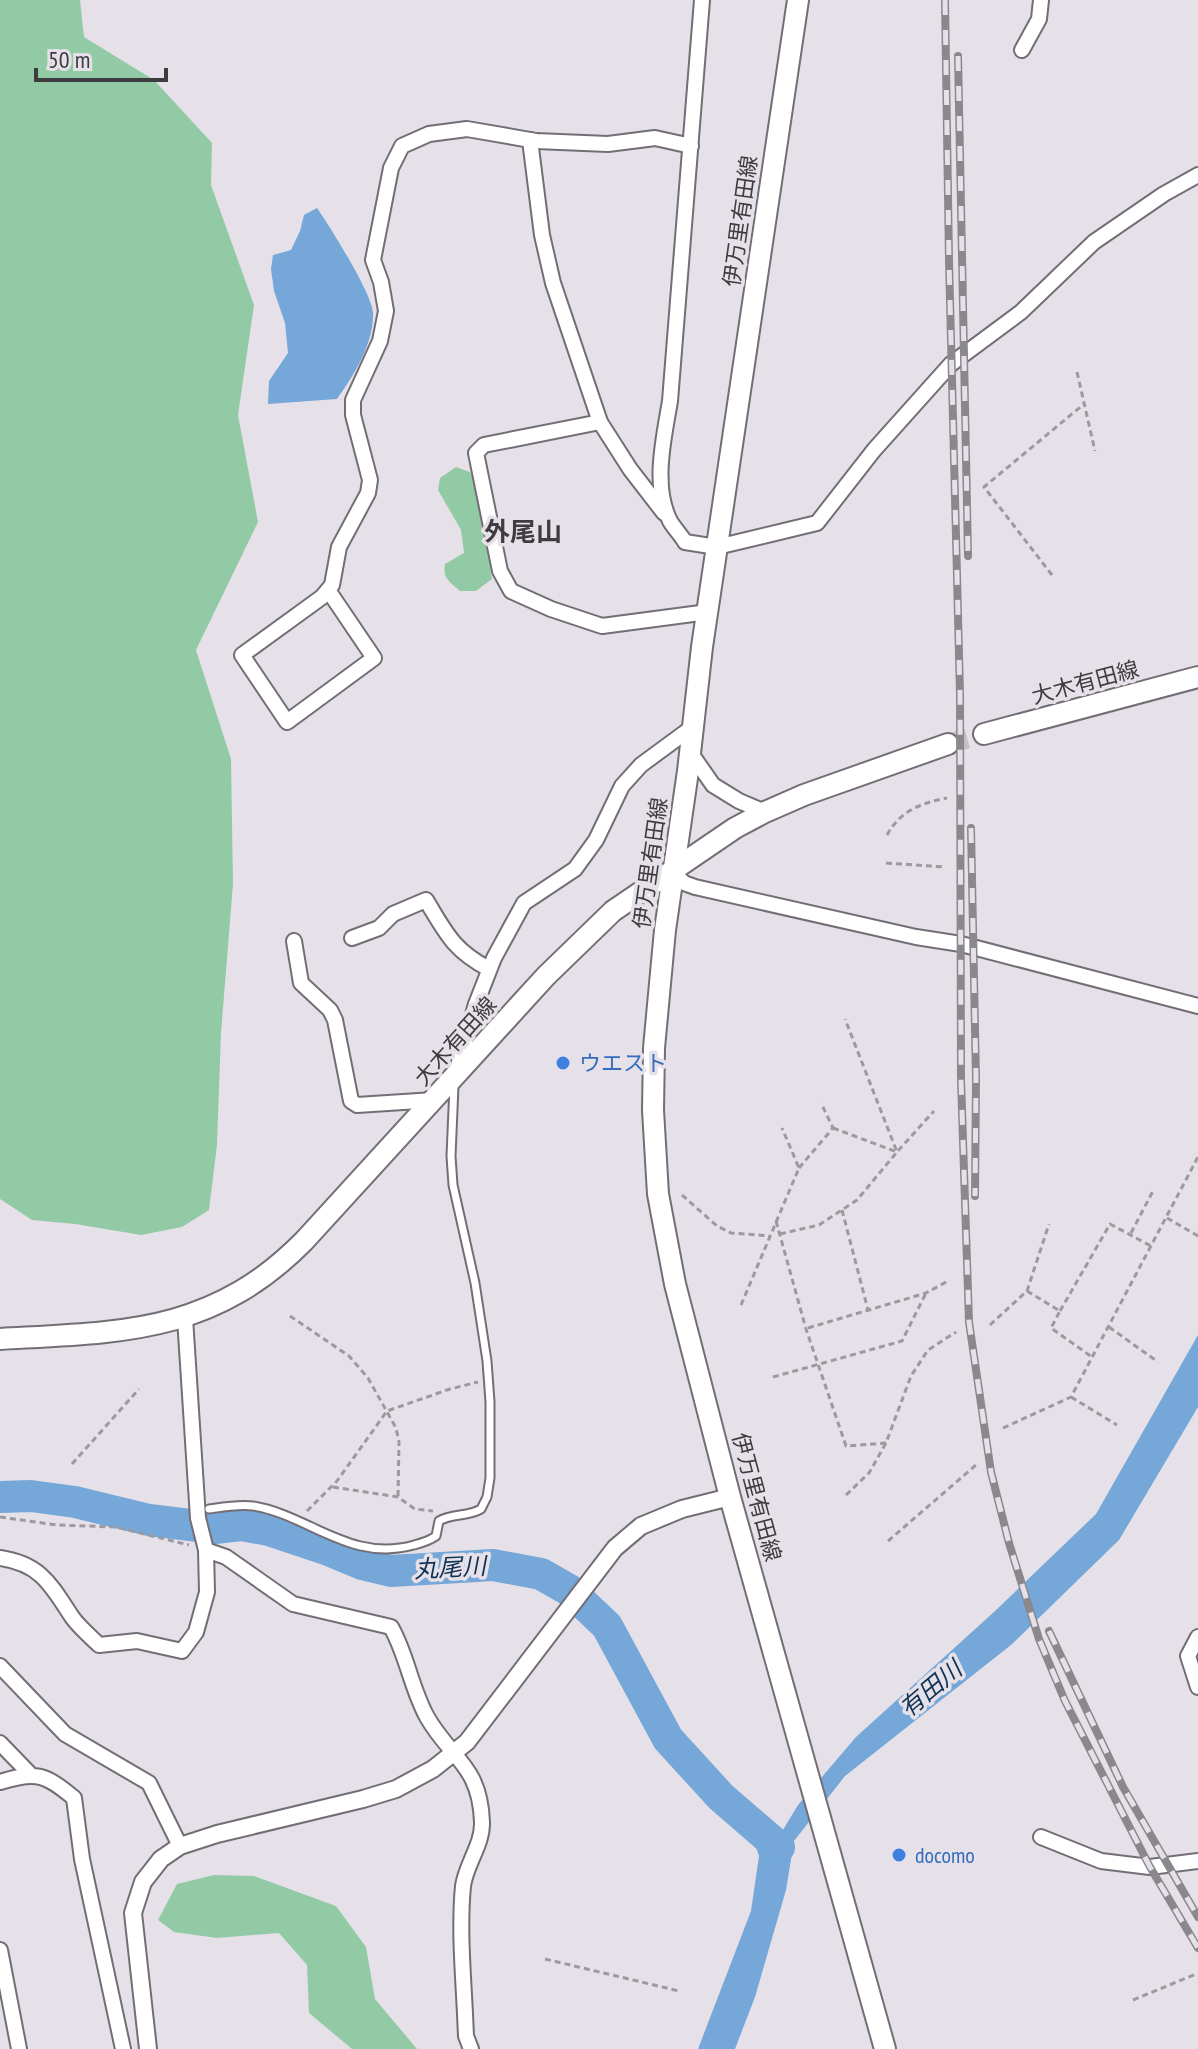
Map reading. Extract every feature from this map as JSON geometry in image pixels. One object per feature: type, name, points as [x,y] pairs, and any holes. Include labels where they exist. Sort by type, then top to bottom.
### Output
[{"type":"main road","name":"伊万里有田線","points":[[798,0],[717,547],[663,946],[654,1048],[653,1110],[658,1194],[675,1284],[730,1497],[885,2049]]},
{"type":"main road","name":"大木有田線","points":[[984,734],[1198,677]]},
{"type":"main road","name":"大木有田線","points":[[0,1339],[113,1332],[185,1318],[249,1288],[280,1265],[546,976],[613,911],[723,836],[765,812],[948,744]]},
{"type":"street","points":[[669,519],[661,480],[662,451],[670,401],[702,0]]},
{"type":"street","points":[[1022,50],[1039,19],[1041,0]]},
{"type":"street","points":[[328,590],[374,658],[287,722],[242,655],[322,597],[332,585],[339,547],[368,493],[370,480],[353,415],[353,400],[380,341],[386,311],[373,260],[391,168],[402,146],[429,134],[467,129],[530,140],[608,144],[655,138],[691,146]]},
{"type":"street","points":[[530,140],[542,235],[553,283],[600,422],[630,469],[685,542],[717,547],[817,523],[874,450],[951,364],[1021,312],[1094,242],[1164,194],[1198,175]]},
{"type":"street","points":[[600,422],[484,445],[476,453],[500,571],[511,591],[551,609],[602,626],[708,612]]},
{"type":"street","points":[[455,1077],[489,969],[524,903],[575,869],[596,840],[622,786],[641,765],[694,726]]},
{"type":"street","points":[[690,752],[713,785],[765,812]]},
{"type":"street","points":[[673,872],[684,883],[695,887],[916,937],[961,944],[1198,1006]]},
{"type":"street","points":[[352,938],[379,928],[393,914],[426,900],[455,947],[489,969]]},
{"type":"street","points":[[294,941],[301,983],[330,1010],[335,1020],[351,1101],[357,1105],[434,1100]]},
{"type":"street","points":[[0,1558],[31,1567],[45,1578],[62,1599],[73,1620],[99,1645],[137,1641],[182,1651],[196,1632],[207,1592],[206,1550],[198,1518],[185,1318]]},
{"type":"street","points":[[148,2049],[133,1913],[143,1882],[161,1859],[180,1846],[217,1834],[396,1789],[456,1752],[615,1548],[641,1526],[682,1509],[730,1497]]},
{"type":"street","points":[[206,1550],[226,1557],[293,1604],[391,1627],[402,1645],[427,1717],[456,1752],[478,1789],[482,1826],[463,1885],[466,2036],[471,2049]]},
{"type":"street","points":[[1198,1637],[1188,1656],[1198,1687]]},
{"type":"street","points":[[0,1666],[65,1734],[149,1783],[180,1846]]},
{"type":"street","points":[[0,1743],[29,1773],[55,1783],[74,1798],[82,1859],[123,2049]]},
{"type":"street","points":[[0,1782],[29,1773]]},
{"type":"street","points":[[1041,1837],[1101,1861],[1150,1867],[1198,1861]]},
{"type":"street","points":[[0,1950],[19,2049]]},
{"type":"lane","points":[[209,1509],[254,1506],[344,1541],[367,1548],[397,1550],[430,1541],[436,1536],[439,1521],[481,1509],[487,1497],[490,1478],[487,1361],[475,1283],[453,1185],[451,1109],[455,1077]]},
{"type":"path","points":[[1077,372],[1095,451]]},
{"type":"path","points":[[1052,575],[984,487],[1084,404]]},
{"type":"path","points":[[887,835],[905,812],[947,798]]},
{"type":"path","points":[[886,863],[945,867]]},
{"type":"path","points":[[845,1019],[897,1152]]},
{"type":"path","points":[[821,1103],[833,1128],[897,1152]]},
{"type":"path","points":[[780,1234],[819,1225],[857,1200],[934,1111]]},
{"type":"path","points":[[782,1128],[799,1168]]},
{"type":"path","points":[[741,1305],[799,1168],[833,1128]]},
{"type":"path","points":[[1003,1428],[1071,1397],[1198,1157]]},
{"type":"path","points":[[1130,1235],[1153,1191]]},
{"type":"path","points":[[682,1195],[717,1226],[731,1233],[770,1236]]},
{"type":"path","points":[[842,1210],[868,1310]]},
{"type":"path","points":[[1166,1217],[1198,1236]]},
{"type":"path","points":[[776,1221],[806,1329],[846,1446],[886,1443]]},
{"type":"path","points":[[990,1325],[1027,1291],[1049,1224]]},
{"type":"path","points":[[1092,1357],[1051,1328],[1060,1311],[1110,1224],[1151,1246]]},
{"type":"path","points":[[806,1329],[926,1293],[948,1281]]},
{"type":"path","points":[[1027,1291],[1060,1311]]},
{"type":"path","points":[[773,1377],[902,1341],[926,1293]]},
{"type":"path","points":[[290,1316],[349,1356],[368,1378],[396,1428],[399,1442],[398,1497]]},
{"type":"path","points":[[1108,1327],[1158,1362]]},
{"type":"path","points":[[846,1495],[869,1473],[886,1443],[911,1376],[928,1350],[956,1332]]},
{"type":"path","points":[[296,1522],[332,1487],[387,1411],[480,1382]]},
{"type":"path","points":[[72,1464],[139,1389]]},
{"type":"path","points":[[1071,1397],[1117,1425]]},
{"type":"path","points":[[888,1541],[976,1465]]},
{"type":"path","points":[[332,1487],[398,1497],[415,1509],[447,1513]]},
{"type":"path","points":[[0,1517],[57,1525],[116,1527],[206,1550]]},
{"type":"path","points":[[545,1959],[679,1991]]},
{"type":"path","points":[[1133,2000],[1196,1974]]},
{"type":"green space","points":[[0,0],[80,0],[84,37],[154,80],[212,143],[211,185],[254,305],[238,415],[258,522],[196,650],[231,759],[233,884],[221,1033],[217,1145],[209,1210],[182,1227],[141,1235],[32,1220],[0,1199]]},
{"type":"green space","points":[[456,467],[470,472],[487,531],[492,579],[476,591],[460,591],[445,573],[445,564],[464,553],[461,530],[438,490],[440,478]]},
{"type":"green space","points":[[214,1875],[254,1876],[336,1906],[366,1947],[375,1999],[417,2049],[352,2049],[309,2013],[307,1965],[279,1933],[217,1938],[174,1932],[158,1920],[177,1884]]},
{"type":"water","points":[[317,208],[366,291],[373,313],[370,336],[356,369],[337,399],[268,404],[269,381],[288,353],[285,323],[274,291],[273,255],[291,250],[304,215]]},
{"type":"water","name":"有田川","points":[[1198,1335],[1198,1407],[1119,1540],[1011,1645],[845,1776],[794,1841],[786,1890],[755,1997],[735,2049],[698,2049],[751,1911],[759,1856],[753,1838],[768,1835],[778,1838],[798,1805],[856,1737],[1096,1514]]},
{"type":"waterway","name":"丸尾川","points":[[0,1497],[31,1496],[75,1502],[149,1520],[215,1528],[241,1525],[269,1530],[362,1564],[391,1571],[493,1565],[541,1574],[569,1590],[607,1626],[668,1739],[721,1797],[779,1847]]},
{"type":"tunnel","points":[[948,744],[984,734]]},
{"type":"railway","points":[[945,0],[960,694],[961,1080],[969,1322],[991,1472],[1039,1639],[1065,1701],[1150,1867],[1198,1948]]},
{"type":"railway","points":[[958,56],[968,556]]},
{"type":"railway","points":[[971,828],[975,1196]]},
{"type":"railway","points":[[1049,1631],[1123,1787],[1198,1917]]},
{"type":"place","name":"ウエスト","points":[[563,1063]]},
{"type":"place","name":"docomo","points":[[899,1855]]},
{"type":"district","name":"外尾山","points":[[523,532]]}]
